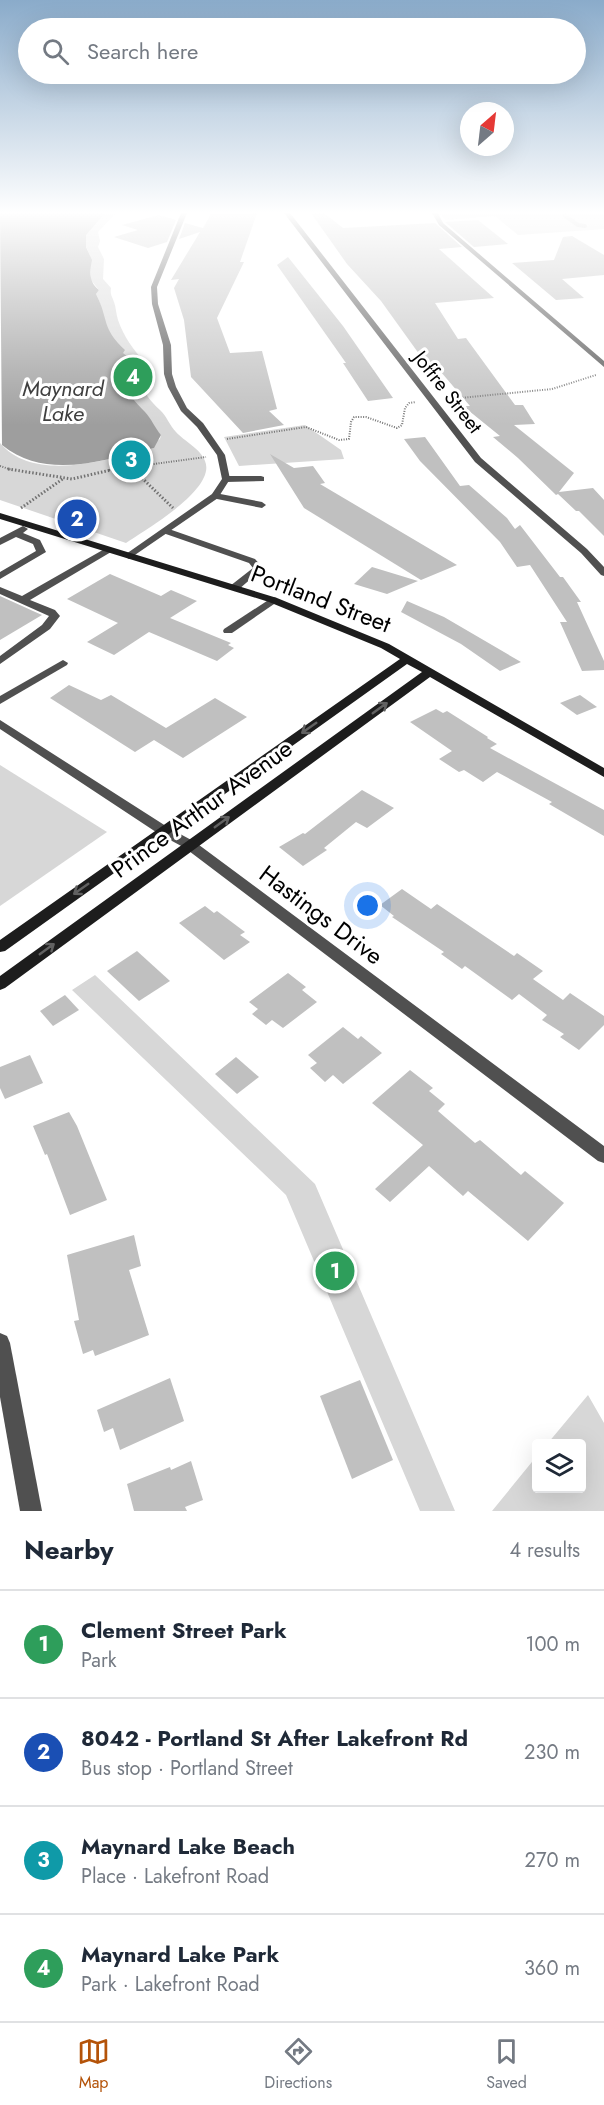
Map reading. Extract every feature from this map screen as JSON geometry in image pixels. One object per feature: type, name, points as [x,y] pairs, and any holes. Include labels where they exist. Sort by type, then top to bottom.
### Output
[{"type":"street","points":[[129,556],[215,496],[226,479],[221,455],[200,425],[184,409],[172,387],[168,374],[166,345],[155,304],[155,284]]},
{"type":"street","name":"Joffre Street","points":[[341,284],[478,460],[584,551],[604,573]]},
{"type":"street","points":[[509,284],[604,366]]},
{"type":"street","points":[[226,479],[261,479]]},
{"type":"street","points":[[215,496],[262,505]]},
{"type":"street","name":"Portland Street","points":[[3,517],[273,600],[385,646],[604,773]]},
{"type":"street","points":[[0,542],[29,525]]},
{"type":"street","points":[[165,531],[252,561],[258,568],[234,588]]},
{"type":"street","points":[[0,576],[40,552],[37,542],[16,533]]},
{"type":"street","points":[[22,600],[108,550]]},
{"type":"street","points":[[0,590],[51,612],[55,616],[46,627],[0,661]]},
{"type":"street","points":[[228,631],[273,600]]},
{"type":"street","name":"Prince Arthur Avenue","points":[[0,947],[408,658]]},
{"type":"street","points":[[0,701],[63,663]]},
{"type":"street","name":"Prince Arthur Avenue","points":[[0,984],[431,671]]},
{"type":"street","name":"Hastings Drive","points":[[0,724],[164,831],[190,845],[604,1156]]},
{"type":"street","points":[[0,1342],[31,1511]]},
{"type":"path","points":[[212,442],[306,427],[339,440],[349,439],[351,422],[354,417],[366,417],[397,428],[402,425],[405,408],[409,403],[552,389],[604,372]]},
{"type":"path","points":[[0,466],[18,472],[72,479],[118,468],[221,455]]},
{"type":"path","points":[[118,468],[143,479],[177,511],[187,517]]},
{"type":"path","points":[[3,517],[64,477]]},
{"type":"shaded area","points":[[94,284],[107,284],[111,288],[117,318],[123,332],[145,363],[138,382],[174,430],[196,449],[205,461],[206,472],[190,496],[163,519],[126,543],[0,500],[0,443],[15,455],[32,463],[52,466],[116,458],[154,448],[154,443],[160,439],[161,435],[135,404],[123,381],[128,374],[126,360],[108,332],[96,294],[99,290]]},
{"type":"shaded area","points":[[305,425],[341,450],[344,459],[239,466],[224,437]]},
{"type":"shaded area","points":[[0,765],[107,832],[0,906]]},
{"type":"shaded area","points":[[95,975],[315,1184],[455,1511],[420,1511],[286,1195],[72,990]]},
{"type":"shaded area","points":[[588,1395],[604,1423],[604,1511],[492,1511],[532,1462],[532,1493],[586,1493],[586,1439],[551,1439]]},
{"type":"water","name":"Maynard Lake","points":[[1,284],[93,284],[99,290],[96,294],[109,329],[125,350],[123,353],[129,358],[130,371],[123,381],[125,386],[161,435],[154,448],[95,462],[56,465],[19,456],[2,445]]},
{"type":"building","points":[[176,284],[234,284],[217,318],[230,353],[262,351],[277,409],[269,411],[284,425],[243,433],[191,377],[184,320],[174,288]]},
{"type":"building","points":[[290,284],[309,284],[343,326],[393,398],[368,401],[343,363],[346,363]]},
{"type":"building","points":[[365,284],[478,284],[494,298],[435,303],[458,339],[466,338],[515,405],[523,405],[535,424],[514,425],[574,473],[559,492],[593,488],[604,500],[604,536],[579,511],[576,511],[558,494],[556,495],[493,437],[500,436],[463,406],[470,406],[435,365],[427,365],[381,301]]},
{"type":"building","points":[[536,284],[567,284],[584,298],[556,300]]},
{"type":"building","points":[[425,437],[460,486],[469,485],[507,518],[515,529],[520,525],[560,577],[563,577],[581,602],[577,602],[604,661],[604,670],[582,671],[560,622],[567,622],[530,565],[517,567],[500,542],[420,461],[404,439]]},
{"type":"building","points":[[270,454],[294,468],[313,466],[325,483],[320,484],[457,565],[421,580],[304,508]]},
{"type":"building","points":[[372,567],[418,581],[387,594],[354,584]]},
{"type":"building","points":[[110,574],[161,596],[171,590],[197,601],[170,618],[231,643],[228,645],[234,648],[217,661],[149,632],[114,655],[87,642],[118,623],[67,599]]},
{"type":"building","points":[[0,596],[33,611],[42,615],[0,640]]},
{"type":"building","points":[[407,601],[444,617],[521,662],[500,671],[461,644],[401,612]]},
{"type":"building","points":[[69,685],[101,700],[111,695],[166,728],[215,698],[247,717],[183,758],[154,740],[135,752],[50,698]]},
{"type":"building","points":[[580,695],[597,707],[577,715],[560,703]]},
{"type":"building","points":[[436,709],[443,713],[447,711],[497,744],[490,748],[604,810],[604,836],[549,804],[552,802],[497,772],[483,782],[464,770],[459,772],[439,759],[452,751],[410,722]]},
{"type":"building","points":[[362,790],[394,808],[367,828],[356,822],[324,848],[327,850],[303,866],[279,847],[305,834]]},
{"type":"building","points":[[402,889],[431,909],[437,904],[514,956],[517,953],[543,971],[533,979],[563,1000],[570,993],[604,1016],[604,1025],[579,1050],[560,1037],[564,1034],[542,1020],[547,1015],[519,994],[512,1000],[465,966],[462,969],[441,954],[444,952],[392,917],[394,916],[380,905]]},
{"type":"building","points":[[205,906],[214,913],[217,911],[245,932],[240,935],[250,942],[224,960],[179,923]]},
{"type":"building","points":[[137,951],[170,981],[139,1001],[107,971]]},
{"type":"building","points":[[288,973],[306,987],[302,990],[317,1002],[283,1028],[272,1020],[266,1025],[252,1014],[258,1009],[249,1002]]},
{"type":"building","points":[[65,995],[79,1010],[53,1026],[40,1011]]},
{"type":"building","points":[[343,1027],[358,1039],[361,1036],[382,1053],[343,1084],[333,1075],[325,1082],[310,1068],[317,1063],[308,1055]]},
{"type":"building","points":[[30,1055],[43,1083],[5,1099],[0,1088],[0,1067]]},
{"type":"building","points":[[236,1057],[259,1077],[237,1094],[215,1074]]},
{"type":"building","points":[[410,1070],[433,1088],[429,1091],[445,1104],[438,1111],[475,1143],[480,1140],[521,1175],[525,1171],[564,1203],[528,1241],[468,1191],[463,1196],[429,1166],[390,1202],[375,1189],[423,1145],[372,1103]]},
{"type":"building","points":[[69,1112],[107,1200],[70,1215],[47,1154],[45,1155],[33,1126]]},
{"type":"building","points":[[134,1235],[141,1266],[129,1270],[149,1335],[95,1356],[93,1350],[83,1354],[74,1321],[79,1320],[67,1255]]},
{"type":"building","points":[[170,1378],[184,1421],[120,1450],[113,1428],[104,1432],[97,1410]]},
{"type":"building","points":[[360,1380],[393,1460],[352,1479],[320,1396]]},
{"type":"building","points":[[191,1461],[203,1500],[185,1507],[187,1511],[134,1511],[127,1484]]},
{"type":"place","name":"Maynard Lake Park","points":[[133,377]]},
{"type":"place","name":"Maynard Lake Beach","points":[[131,460]]},
{"type":"place","name":"8042 - Portland St After Lakefront Rd","points":[[77,519]]},
{"type":"place","name":"Clement Street Park","points":[[335,1271]]}]
